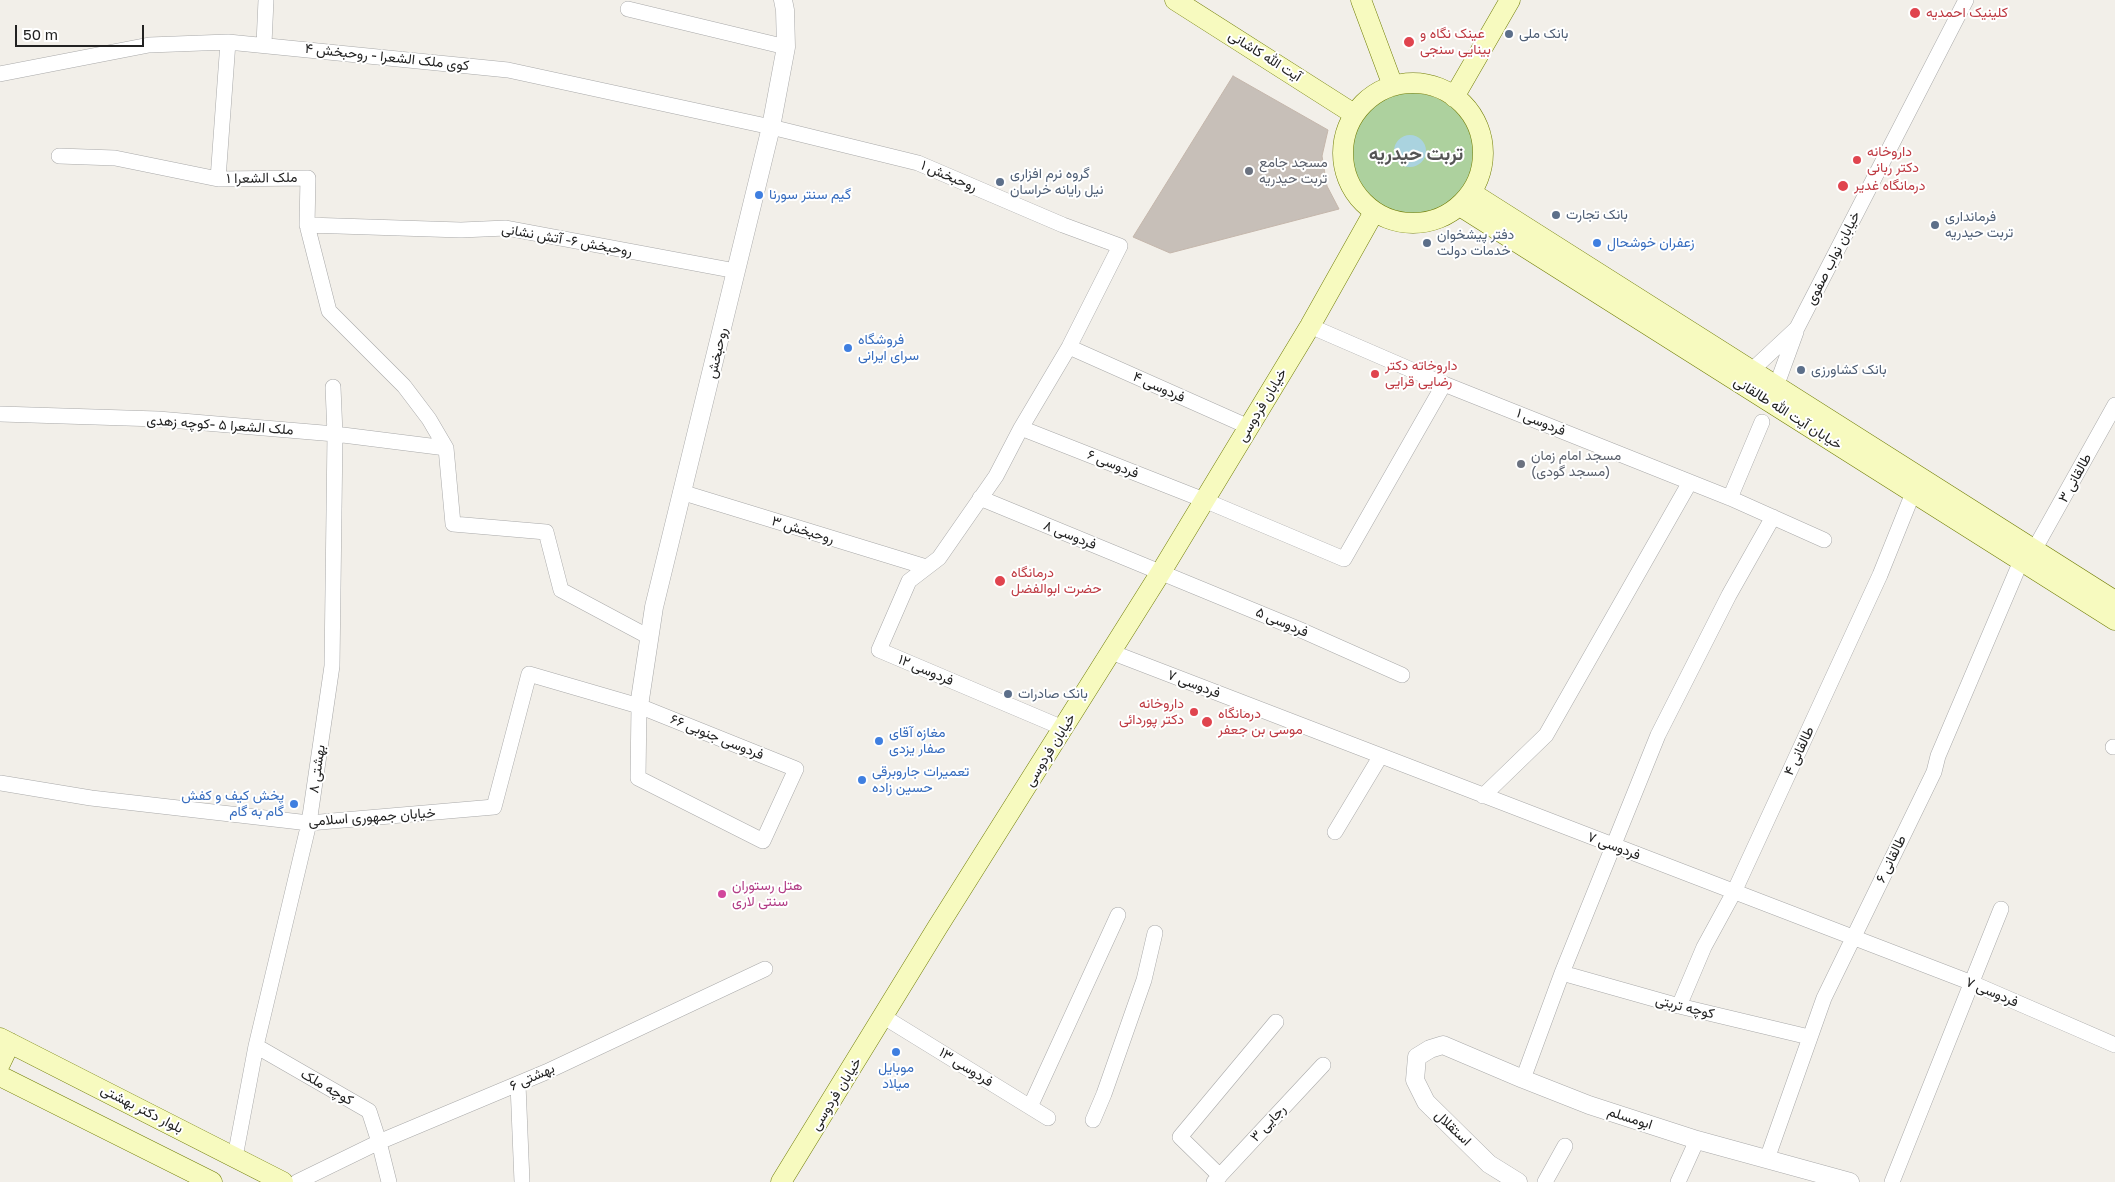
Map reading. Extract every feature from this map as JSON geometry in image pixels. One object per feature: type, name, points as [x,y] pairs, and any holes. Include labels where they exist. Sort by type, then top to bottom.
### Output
[{"type":"main road","name":"آیت الله کاشانی","points":[[1175,0],[1354,114]]},
{"type":"main road","points":[[1361,0],[1393,86]]},
{"type":"main road","points":[[1454,96],[1510,0]]},
{"type":"main road","points":[[1327,96],[1352,96],[1362,92],[1375,76],[1380,64],[1385,61]]},
{"type":"main road","points":[[1414,83],[1435,87],[1454,96],[1472,116],[1482,140],[1482,166],[1466,200],[1444,217],[1420,224],[1396,222],[1374,212],[1356,196],[1348,181],[1343,164],[1343,146],[1346,130],[1354,114],[1378,92],[1393,86],[1414,83]]},
{"type":"main road","name":"خیابان آیت الله طالقانی","points":[[1466,200],[1752,370],[1773,394],[1912,493],[2115,601]]},
{"type":"main road","name":"خیابان آیت الله طالقانی","points":[[1466,200],[2028,556],[2115,620]]},
{"type":"main road","name":"خیابان فردوسی","points":[[781,1182],[937,928],[1161,572],[1310,326],[1374,212]]},
{"type":"main road","points":[[0,1064],[5,1040]]},
{"type":"main road","name":"بلوار دکتر بهشتی","points":[[5,1040],[283,1182]]},
{"type":"main road","points":[[0,1076],[212,1182]]},
{"type":"street","points":[[264,44],[266,0]]},
{"type":"street","name":"روحبخش","points":[[639,706],[654,607],[771,127],[786,47],[785,10],[782,0]]},
{"type":"street","name":"خیابان نواب صفوی","points":[[1752,370],[1797,328],[1966,0]]},
{"type":"street","points":[[628,8],[786,47]]},
{"type":"street","name":"کوی ملک الشعرا - روحبخش ۴","points":[[0,74],[149,45],[228,42],[264,44],[508,70],[771,127]]},
{"type":"street","name":"ملک الشعرا ۱","points":[[228,42],[218,179],[308,178],[307,225]]},
{"type":"street","name":"روحبخش ۱","points":[[771,127],[918,163],[1063,225],[1120,246],[1069,347]]},
{"type":"street","points":[[60,156],[115,158],[218,179]]},
{"type":"street","points":[[307,225],[329,311],[404,386],[429,419],[446,448],[453,524],[546,532],[561,590],[649,637]]},
{"type":"street","name":"روحبخش ۶- آتش نشانی","points":[[307,225],[461,230],[506,228],[736,271]]},
{"type":"street","name":"فردوسی ۱","points":[[1310,326],[1444,384],[1730,498],[1824,540]]},
{"type":"street","points":[[1773,394],[1797,328]]},
{"type":"street","points":[[926,567],[939,558],[996,476],[1021,428],[1069,347]]},
{"type":"street","name":"فردوسی ۴","points":[[1069,347],[1249,427]]},
{"type":"street","name":"فردوسی ۶","points":[[1021,428],[1204,500],[1344,559],[1444,384]]},
{"type":"street","points":[[333,387],[335,434]]},
{"type":"street","name":"طالقانی ۳","points":[[2028,556],[2115,405]]},
{"type":"street","name":"ملک الشعرا ۵ -کوچه زهدی","points":[[0,414],[158,419],[335,434],[446,448]]},
{"type":"street","points":[[1730,498],[1762,422]]},
{"type":"street","name":"بهشتی ۸","points":[[235,1157],[256,1046],[309,823],[332,666],[335,434]]},
{"type":"street","points":[[1482,796],[1546,735],[1690,482]]},
{"type":"street","name":"روحبخش ۳","points":[[681,492],[926,567]]},
{"type":"street","name":"طالقانی ۴","points":[[1679,1006],[1704,947],[1734,892],[1880,575],[1912,493]]},
{"type":"street","name":"فردوسی ۸","points":[[980,498],[1161,572]]},
{"type":"street","points":[[1523,1079],[1562,973],[1658,735],[1729,595],[1773,517]]},
{"type":"street","name":"طالقانی ۶","points":[[1767,1159],[1824,998],[1934,772],[1938,756],[2028,556]]},
{"type":"street","name":"فردوسی ۱۲","points":[[926,567],[909,581],[878,650],[1063,728]]},
{"type":"street","name":"فردوسی ۵","points":[[1161,572],[1303,631],[1402,675]]},
{"type":"street","name":"فردوسی ۷","points":[[1110,652],[1259,708],[1380,757],[1972,982],[2115,1045]]},
{"type":"street","name":"خیابان جمهوری اسلامی","points":[[0,782],[91,798],[309,823],[494,807],[529,674],[639,706]]},
{"type":"street","name":"فردوسی جنوبی ۶۶","points":[[639,706],[796,769],[763,841],[638,778],[639,706]]},
{"type":"street","points":[[1335,832],[1380,757]]},
{"type":"street","points":[[1892,1182],[2001,909]]},
{"type":"street","points":[[1030,1107],[1118,915]]},
{"type":"street","points":[[1093,1120],[1144,980],[1156,933]]},
{"type":"street","name":"بهشتی ۶","points":[[297,1182],[379,1142],[518,1084],[765,970]]},
{"type":"street","name":"کوچه تربتی","points":[[1562,973],[1679,1006],[1809,1037]]},
{"type":"street","name":"فردوسی ۱۳","points":[[884,1017],[1048,1118]]},
{"type":"street","points":[[1217,1179],[1180,1137],[1276,1022]]},
{"type":"street","name":"ابومسلم","points":[[1417,1057],[1430,1049],[1443,1045],[1589,1105],[1697,1140],[1850,1182]]},
{"type":"street","name":"کوچه ملک","points":[[256,1046],[369,1111],[389,1182]]},
{"type":"street","name":"استقلال","points":[[1417,1057],[1415,1080],[1426,1102],[1489,1164],[1518,1182]]},
{"type":"street","name":"رجایی ۳","points":[[1217,1179],[1322,1065]]},
{"type":"street","points":[[518,1084],[522,1182]]},
{"type":"street","points":[[1678,1182],[1697,1140]]},
{"type":"street","points":[[1545,1182],[1565,1146]]},
{"type":"green space","points":[[1412,93],[1436,97],[1456,111],[1470,131],[1474,155],[1470,179],[1456,199],[1436,213],[1412,217],[1388,213],[1368,199],[1354,179],[1350,155],[1354,131],[1368,111],[1388,97]]},
{"type":"water","points":[[1410,135],[1416,136],[1421,140],[1425,145],[1425,157],[1421,162],[1416,166],[1410,167],[1404,166],[1399,162],[1395,157],[1394,151],[1395,145],[1399,140],[1404,136]]},
{"type":"building","name":"مسجد جامع تربت حیدریه","points":[[1233,76],[1328,130],[1322,156],[1327,186],[1339,209],[1170,253],[1133,237]]},
{"type":"place","name":"کلینیک احمدیه","points":[[1915,13]]},
{"type":"place","name":"بانک ملی","points":[[1509,34]]},
{"type":"place","name":"عینک نگاه و بینایی سنجی","points":[[1409,42]]},
{"type":"place","name":"داروخانه دکتر ربانی","points":[[1857,160]]},
{"type":"place","name":"مسجد جامع تربت حیدریه","points":[[1249,171]]},
{"type":"place","name":"گروه نرم افزاری نیل رایانه خراسان","points":[[1000,182]]},
{"type":"place","name":"درمانگاه غدیر","points":[[1843,186]]},
{"type":"place","name":"گیم سنتر سورنا","points":[[759,195]]},
{"type":"place","name":"بانک تجارت","points":[[1556,215]]},
{"type":"place","name":"فرمانداری تربت حیدریه","points":[[1935,225]]},
{"type":"place","name":"دفتر پیشخوان خدمات دولت","points":[[1427,243]]},
{"type":"place","name":"زعفران خوشحال","points":[[1597,243]]},
{"type":"place","name":"فروشگاه سرای ایرانی","points":[[848,348]]},
{"type":"place","name":"بانک کشاورزی","points":[[1801,370]]},
{"type":"place","name":"داروخاته دکتر رضایی قرایی","points":[[1375,374]]},
{"type":"place","name":"مسجد امام زمان (مسجد گودی)","points":[[1521,464]]},
{"type":"place","name":"درمانگاه حضرت ابوالفضل","points":[[1000,581]]},
{"type":"place","name":"بانک صادرات","points":[[1008,694]]},
{"type":"place","name":"داروخانه دکتر پوردائی","points":[[1194,712]]},
{"type":"place","name":"درمانگاه موسی بن جعفر","points":[[1207,722]]},
{"type":"place","name":"مغازه آقای صفار یزدی","points":[[879,741]]},
{"type":"place","name":"تعمیرات جاروبرقی حسین زاده","points":[[862,780]]},
{"type":"place","name":"پخش کیف و کفش گام به گام","points":[[294,804]]},
{"type":"place","name":"هتل رستوران سنتی لاری","points":[[722,894]]},
{"type":"place","name":"موبایل میلاد","points":[[896,1052]]},
{"type":"district","name":"تربت حیدریه","points":[[1416,154]]}]
